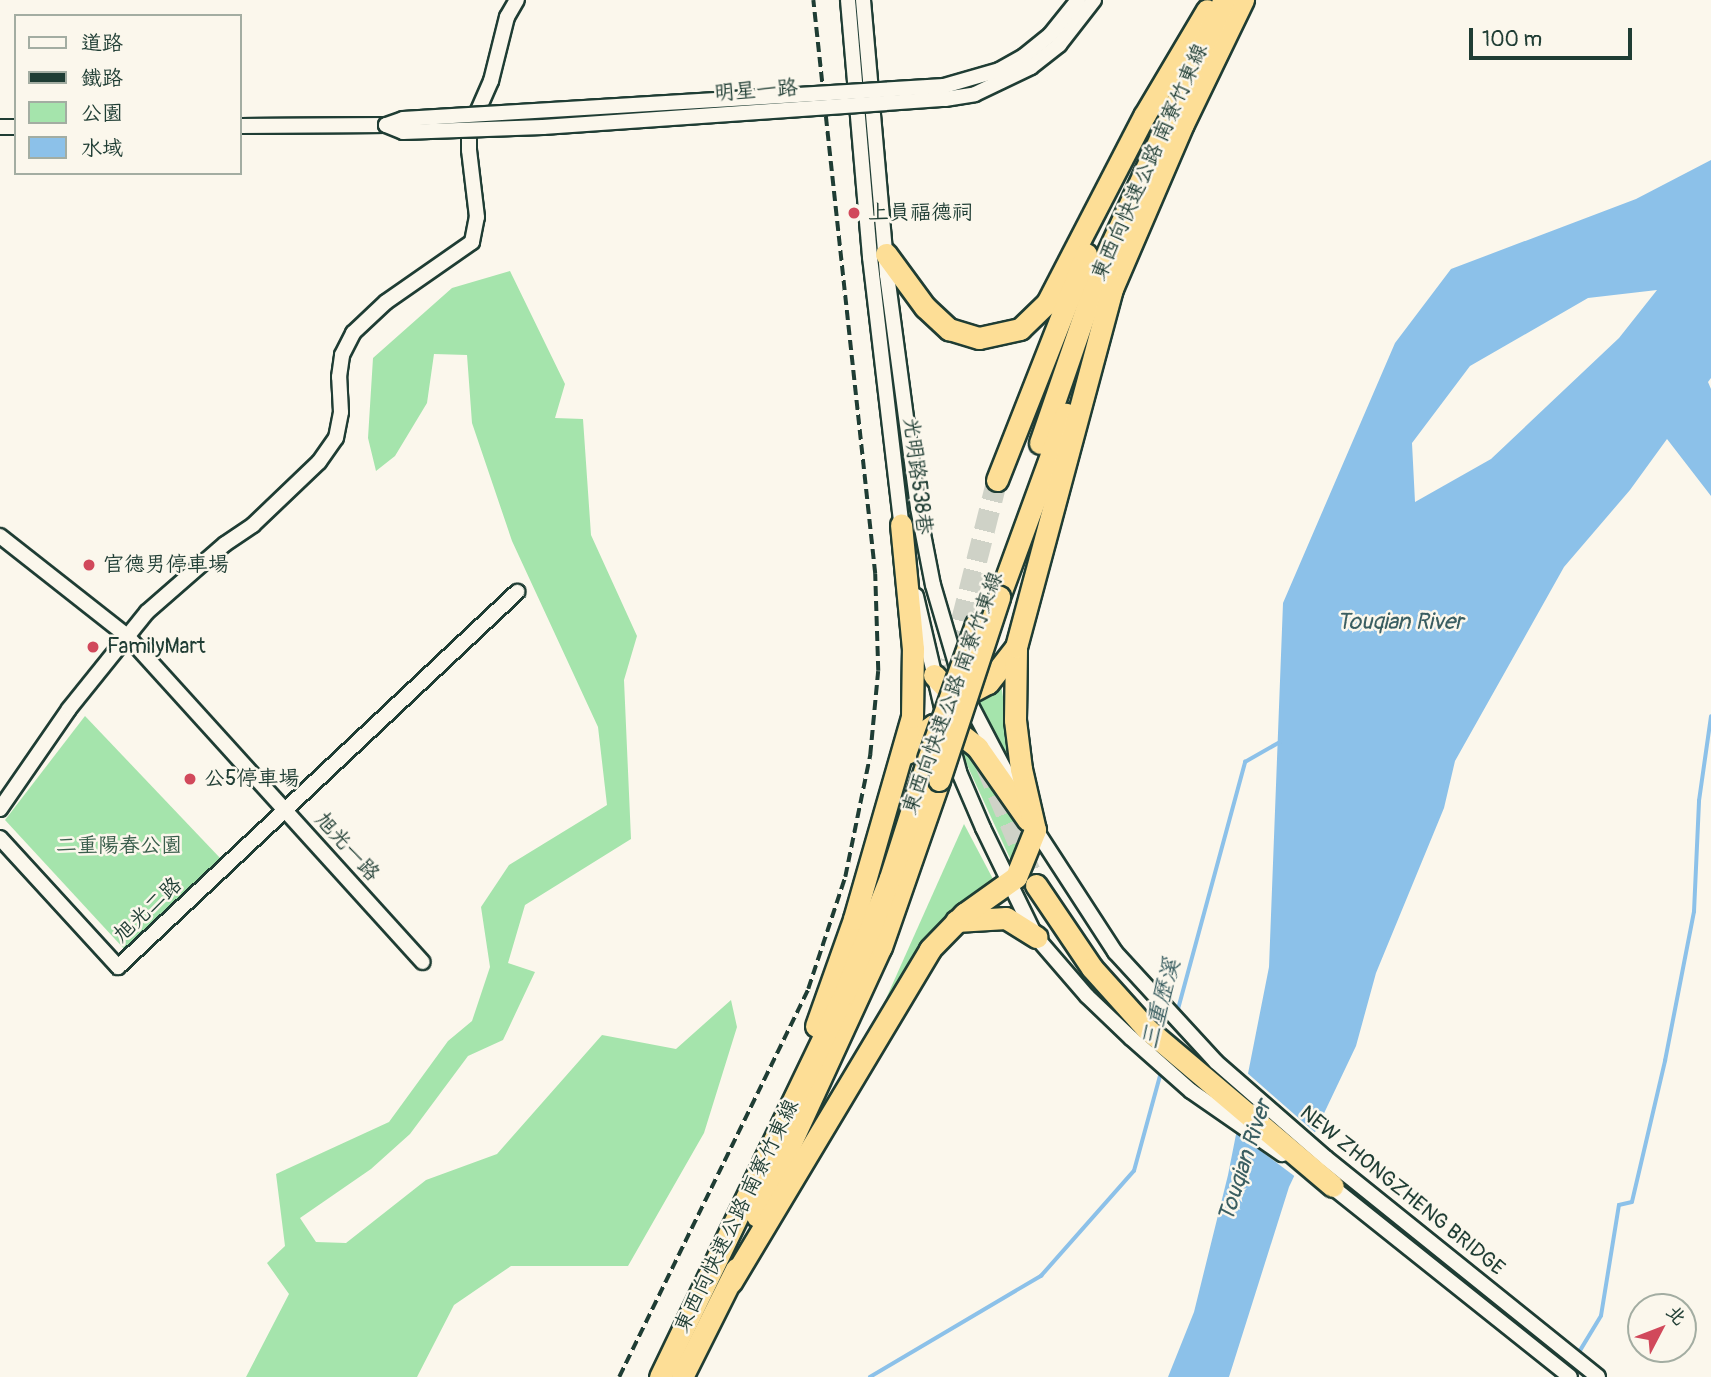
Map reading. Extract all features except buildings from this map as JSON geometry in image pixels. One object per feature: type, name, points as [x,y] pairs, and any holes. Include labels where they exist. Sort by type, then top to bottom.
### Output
[{"type":"highway","points":[[886,254],[925,307],[949,329],[979,338],[1008,334],[1031,321],[1047,303],[1115,177],[1144,116],[1213,0]]},
{"type":"highway","name":"東西向快速公路 南寮竹東線","points":[[682,1377],[731,1282],[771,1183],[826,1073],[881,947],[939,780],[995,591],[1100,269],[1224,0]]},
{"type":"highway","name":"東西向快速公路 南寮竹東線","points":[[660,1377],[844,994],[890,878],[957,670],[995,591],[1113,286],[1183,124],[1243,0]]},
{"type":"highway","points":[[997,480],[1115,177]]},
{"type":"highway","points":[[731,1282],[930,949],[956,921],[1016,877],[1035,830],[1021,769],[1015,720],[1016,648],[1113,286]]},
{"type":"highway","points":[[782,1119],[855,919],[912,718],[913,649],[901,525]]},
{"type":"highway","points":[[934,675],[951,693],[965,695],[988,683],[1016,648]]},
{"type":"highway","points":[[898,766],[918,736],[934,725],[945,722],[977,747],[1035,830]]},
{"type":"highway","points":[[1036,885],[1092,968],[1147,1029],[1332,1186]]},
{"type":"highway","points":[[956,921],[1006,918],[1036,937]]},
{"type":"street","points":[[0,809],[69,709],[147,612],[191,572],[253,525],[320,462],[337,438],[341,412],[338,377],[342,355],[353,333],[386,302],[472,242],[477,217],[469,150],[470,131],[491,81],[507,17],[517,0]]},
{"type":"street","name":"光明路538巷","points":[[848,0],[870,257],[901,525],[945,722],[959,772],[1036,937]]},
{"type":"street","name":"光明路538巷","points":[[863,0],[886,254],[918,508],[944,629],[965,695],[1035,830]]},
{"type":"street","name":"明星一路","points":[[386,125],[403,118],[944,86],[999,69],[1024,56],[1049,35],[1078,0]]},
{"type":"street","name":"明星一路","points":[[242,126],[386,125],[404,132],[543,127],[955,97],[1004,82],[1031,67],[1059,45],[1094,0]]},
{"type":"street","name":"旭光一路","points":[[0,536],[127,636],[423,962]]},
{"type":"street","name":"旭光二路","points":[[0,838],[118,967],[517,592]]},
{"type":"street","name":"NEW ZHONGZHENG BRIDGE","points":[[1035,830],[1115,952],[1216,1062],[1326,1158],[1598,1377]]},
{"type":"street","name":"NEW ZHONGZHENG BRIDGE","points":[[1036,937],[1087,996],[1191,1091],[1332,1186],[1570,1377]]},
{"type":"green space","points":[[510,271],[565,384],[555,418],[583,419],[591,535],[637,636],[624,680],[631,839],[525,905],[508,963],[535,972],[503,1040],[468,1056],[410,1134],[371,1169],[300,1218],[316,1242],[346,1243],[426,1180],[497,1154],[602,1035],[676,1049],[731,1000],[737,1027],[704,1133],[628,1266],[511,1266],[454,1305],[417,1377],[246,1377],[289,1294],[267,1263],[285,1246],[276,1174],[389,1122],[448,1041],[472,1021],[490,967],[481,907],[509,865],[607,805],[598,727],[512,541],[472,423],[467,355],[434,354],[427,403],[395,456],[376,471],[368,438],[373,358],[452,288]]},
{"type":"green space","points":[[1001,684],[1014,768],[976,701]]},
{"type":"green space","name":"二重陽春公園","points":[[85,716],[221,859],[126,951],[5,820]]},
{"type":"green space","points":[[951,730],[975,755],[1025,832],[1013,865]]},
{"type":"green space","points":[[964,824],[994,881],[872,1030]]},
{"type":"water","name":"Touqian River","points":[[1711,160],[1711,378],[1708,382],[1711,389],[1711,496],[1667,439],[1630,490],[1564,567],[1455,761],[1444,808],[1376,973],[1356,1046],[1289,1187],[1229,1377],[1168,1377],[1194,1312],[1228,1175],[1269,967],[1283,603],[1395,343],[1451,269],[1636,199]],"holes":[[[1657,290],[1619,338],[1491,459],[1415,502],[1412,443],[1470,366],[1588,298]]]},
{"type":"pier","points":[[1245,1071],[1318,1135],[1297,1178],[1233,1130]]},
{"type":"waterway","points":[[1578,1354],[1601,1316],[1619,1205],[1632,1202],[1665,1061],[1694,912],[1699,801],[1711,717]]},
{"type":"waterway","name":"三重歷溪","points":[[1177,1013],[1245,762],[1280,742]]},
{"type":"waterway","name":"三重歷溪","points":[[870,1377],[1041,1276],[1134,1171],[1161,1072]]},
{"type":"tunnel","points":[[997,480],[951,662],[986,765],[1036,885]]},
{"type":"railway","points":[[619,1377],[808,989],[845,877],[870,755],[878,671],[875,574],[813,0]]},
{"type":"place","name":"上員福德祠","points":[[854,213]]},
{"type":"place","name":"官德男停車場","points":[[89,565]]},
{"type":"place","name":"FamilyMart","points":[[93,647]]},
{"type":"place","name":"公5停車場","points":[[190,779]]}]
